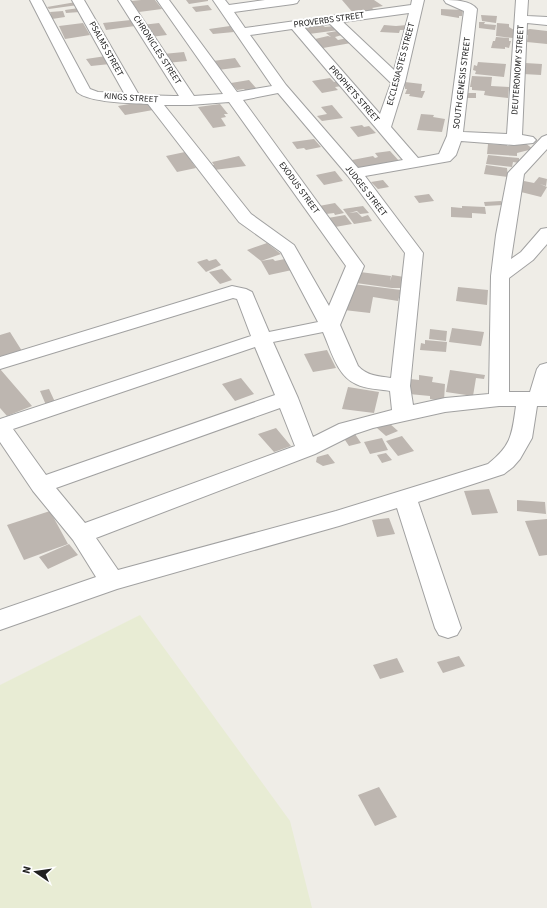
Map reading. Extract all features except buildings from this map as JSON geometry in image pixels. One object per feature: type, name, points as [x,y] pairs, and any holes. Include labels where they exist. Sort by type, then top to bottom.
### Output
[{"type":"street","name":"KINGS STREET","points":[[36,0],[82,89],[85,92],[94,95],[134,99],[190,100],[234,97],[281,88]]},
{"type":"street","name":"PSALMS STREET","points":[[78,0],[134,99]]},
{"type":"street","name":"CHRONICLES STREET","points":[[124,0],[190,100]]},
{"type":"street","name":"EXODUS STREET","points":[[163,0],[355,266],[330,325]]},
{"type":"street","points":[[222,4],[293,0]]},
{"type":"street","name":"SOUTH GENESIS STREET","points":[[354,173],[414,164],[444,158],[448,155],[455,136],[471,9],[450,0]]},
{"type":"street","name":"DEUTERONOMY STREET","points":[[514,140],[522,0]]},
{"type":"street","name":"JUDGES STREET","points":[[222,4],[281,88],[354,173],[414,253],[400,386],[403,414]]},
{"type":"street","name":"PROVERBS STREET","points":[[242,32],[333,20],[417,4]]},
{"type":"street","name":"ECCLESIASTES STREET","points":[[383,127],[398,82],[417,4]]},
{"type":"street","points":[[522,19],[547,21]]},
{"type":"street","points":[[333,20],[398,82]]},
{"type":"street","name":"PROPHETS STREET","points":[[295,25],[414,164]]},
{"type":"street","points":[[153,100],[245,218],[288,249],[330,325],[349,368],[355,375],[364,380],[400,386]]},
{"type":"street","points":[[455,136],[547,141]]},
{"type":"street","points":[[499,399],[500,276],[505,235],[516,173],[547,141]]},
{"type":"street","points":[[500,276],[527,256],[547,233]]},
{"type":"street","points":[[0,364],[232,292],[245,296],[261,339],[288,398],[308,449]]},
{"type":"street","points":[[112,581],[81,534],[41,485],[1,428],[261,339],[330,325]]},
{"type":"street","points":[[0,620],[112,581],[339,518],[496,468],[505,463],[512,456],[522,439],[547,369]]},
{"type":"street","points":[[41,485],[288,398]]},
{"type":"street","points":[[81,534],[308,449],[348,429],[369,422],[445,405],[499,399],[537,399]]},
{"type":"street","points":[[405,497],[448,628]]},
{"type":"green space","points":[[140,615],[290,821],[312,908],[0,908],[0,685]]}]
